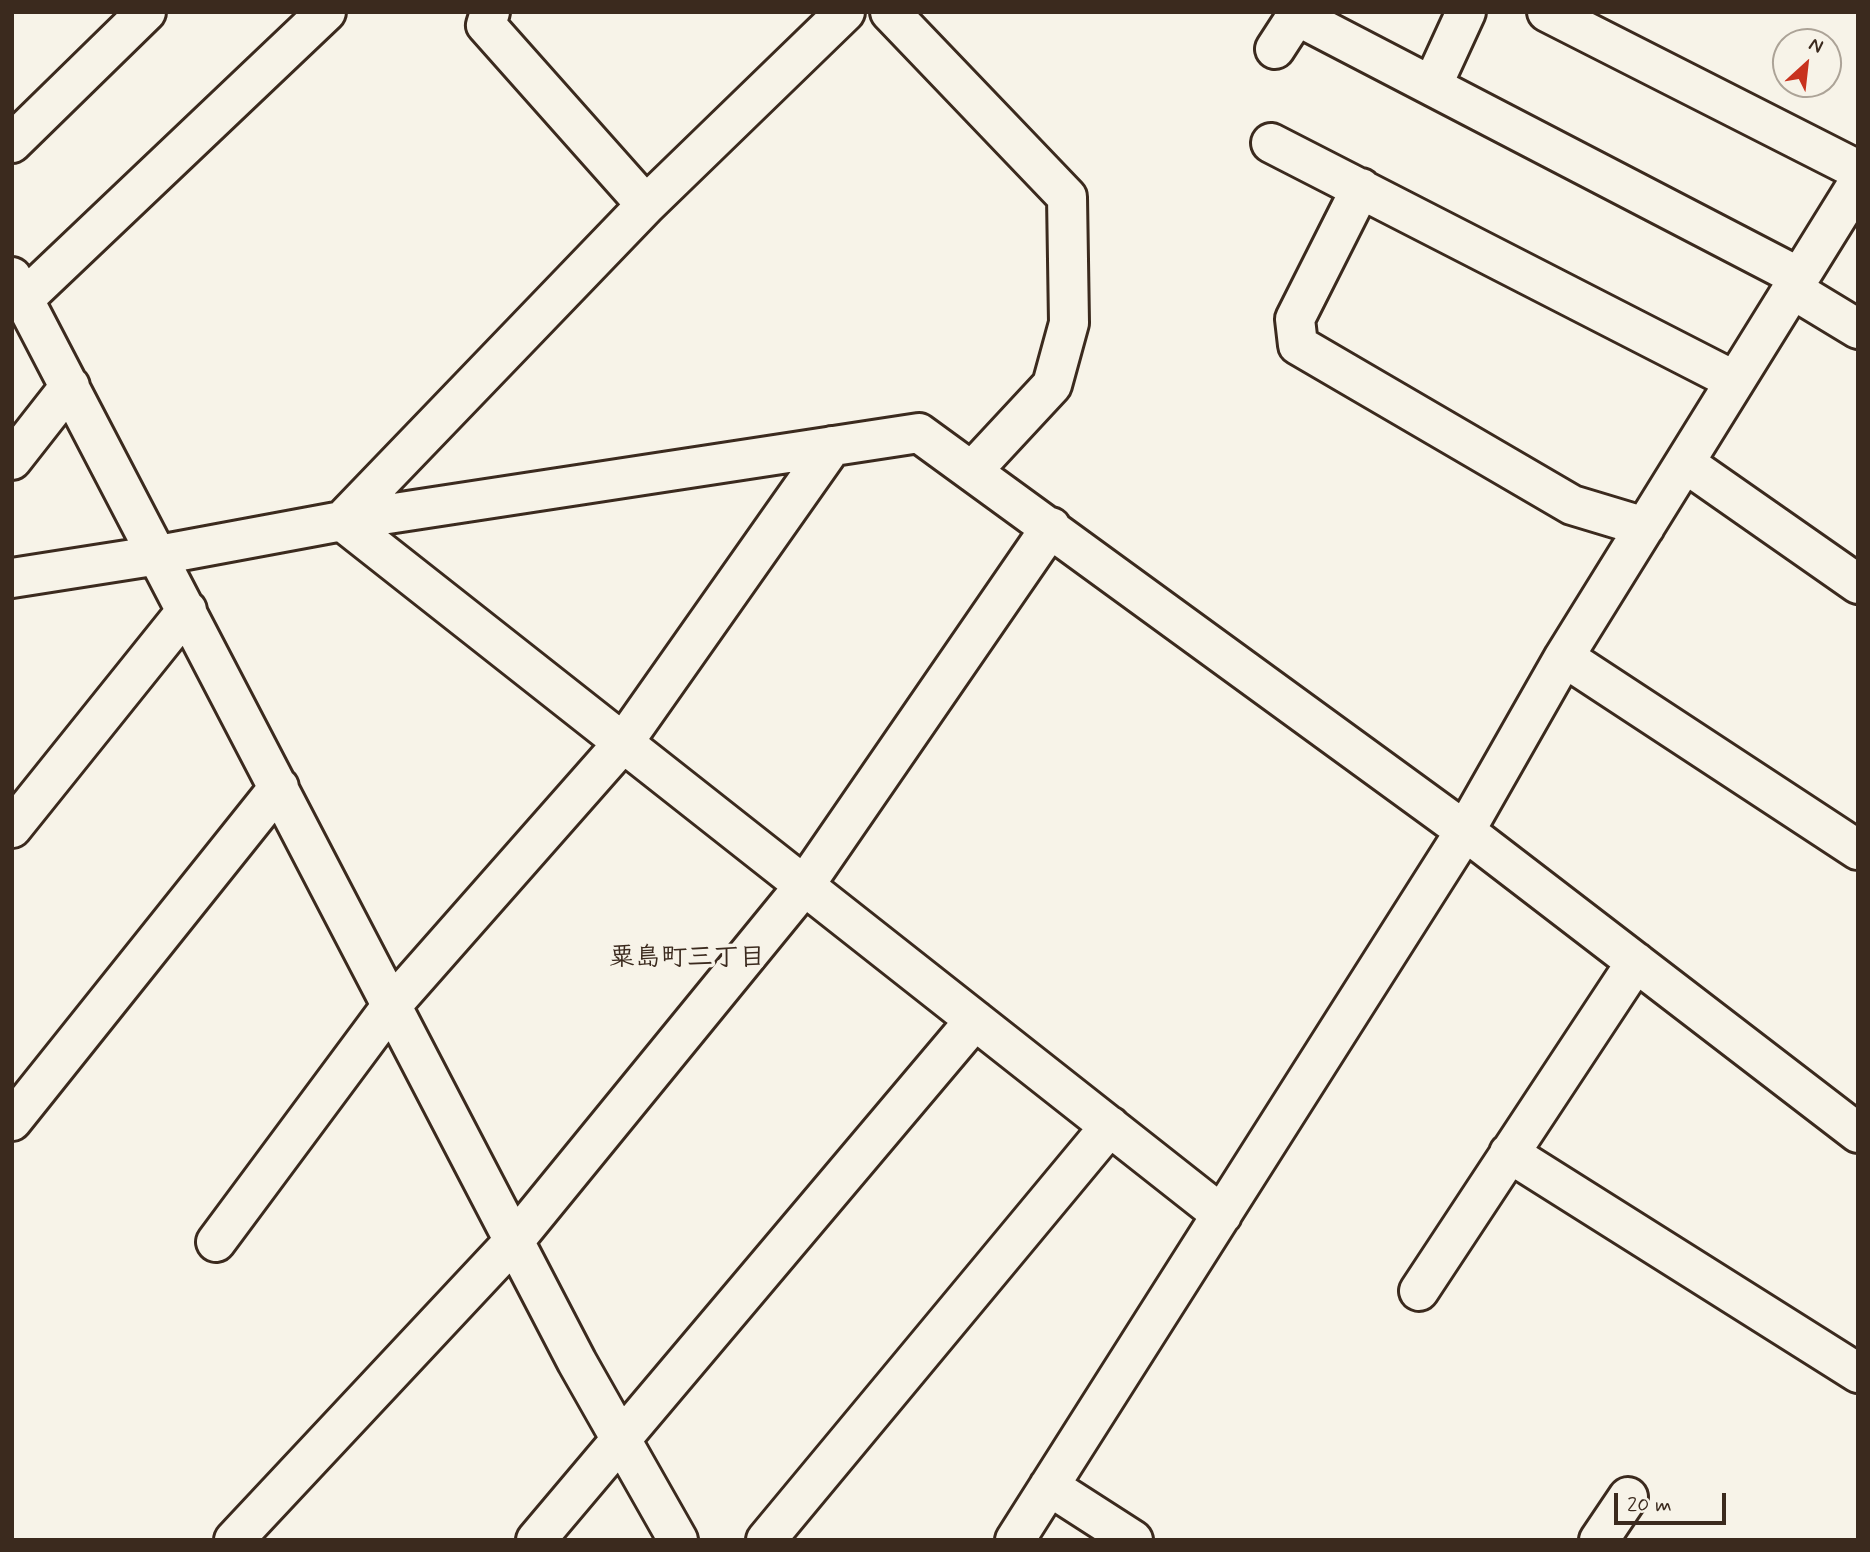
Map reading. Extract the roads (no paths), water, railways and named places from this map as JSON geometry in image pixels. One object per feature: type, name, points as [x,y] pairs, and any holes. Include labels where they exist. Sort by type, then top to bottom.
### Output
[{"type":"street","points":[[12,143],[146,12]]},
{"type":"street","points":[[326,12],[19,287],[514,1241],[678,1540]]},
{"type":"street","points":[[489,12],[486,25],[646,205]]},
{"type":"street","points":[[342,521],[646,205],[845,12]]},
{"type":"street","points":[[890,12],[1067,198],[1069,323],[1052,385],[972,470]]},
{"type":"street","points":[[1432,86],[1466,12]]},
{"type":"street","points":[[1547,12],[1858,170]]},
{"type":"street","points":[[1275,49],[1298,14],[1796,283],[1858,330]]},
{"type":"street","points":[[1271,143],[1735,381]]},
{"type":"street","points":[[1015,1540],[1465,831],[1564,657],[1858,183]]},
{"type":"street","points":[[1361,188],[1295,319],[1298,345],[1572,505],[1644,527]]},
{"type":"street","points":[[12,460],[71,386]]},
{"type":"street","points":[[12,578],[159,555],[342,521],[919,433],[1465,831],[1858,1133]]},
{"type":"street","points":[[216,1242],[392,1005],[624,743],[832,446]]},
{"type":"street","points":[[1685,463],[1858,584]]},
{"type":"street","points":[[342,521],[1223,1215]]},
{"type":"street","points":[[234,1540],[514,1241],[804,886],[1051,527]]},
{"type":"street","points":[[12,828],[187,610]]},
{"type":"street","points":[[1564,657],[1858,850]]},
{"type":"street","points":[[12,1121],[279,787]]},
{"type":"street","points":[[1419,1291],[1636,962]]},
{"type":"street","points":[[536,1540],[975,1020]]},
{"type":"street","points":[[766,1540],[1110,1126]]},
{"type":"street","points":[[1509,1153],[1858,1373]]},
{"type":"street","points":[[1049,1486],[1133,1540]]},
{"type":"street","points":[[1599,1540],[1628,1497]]},
{"type":"district","name":"粟島町三丁目","points":[[687,960]]}]
